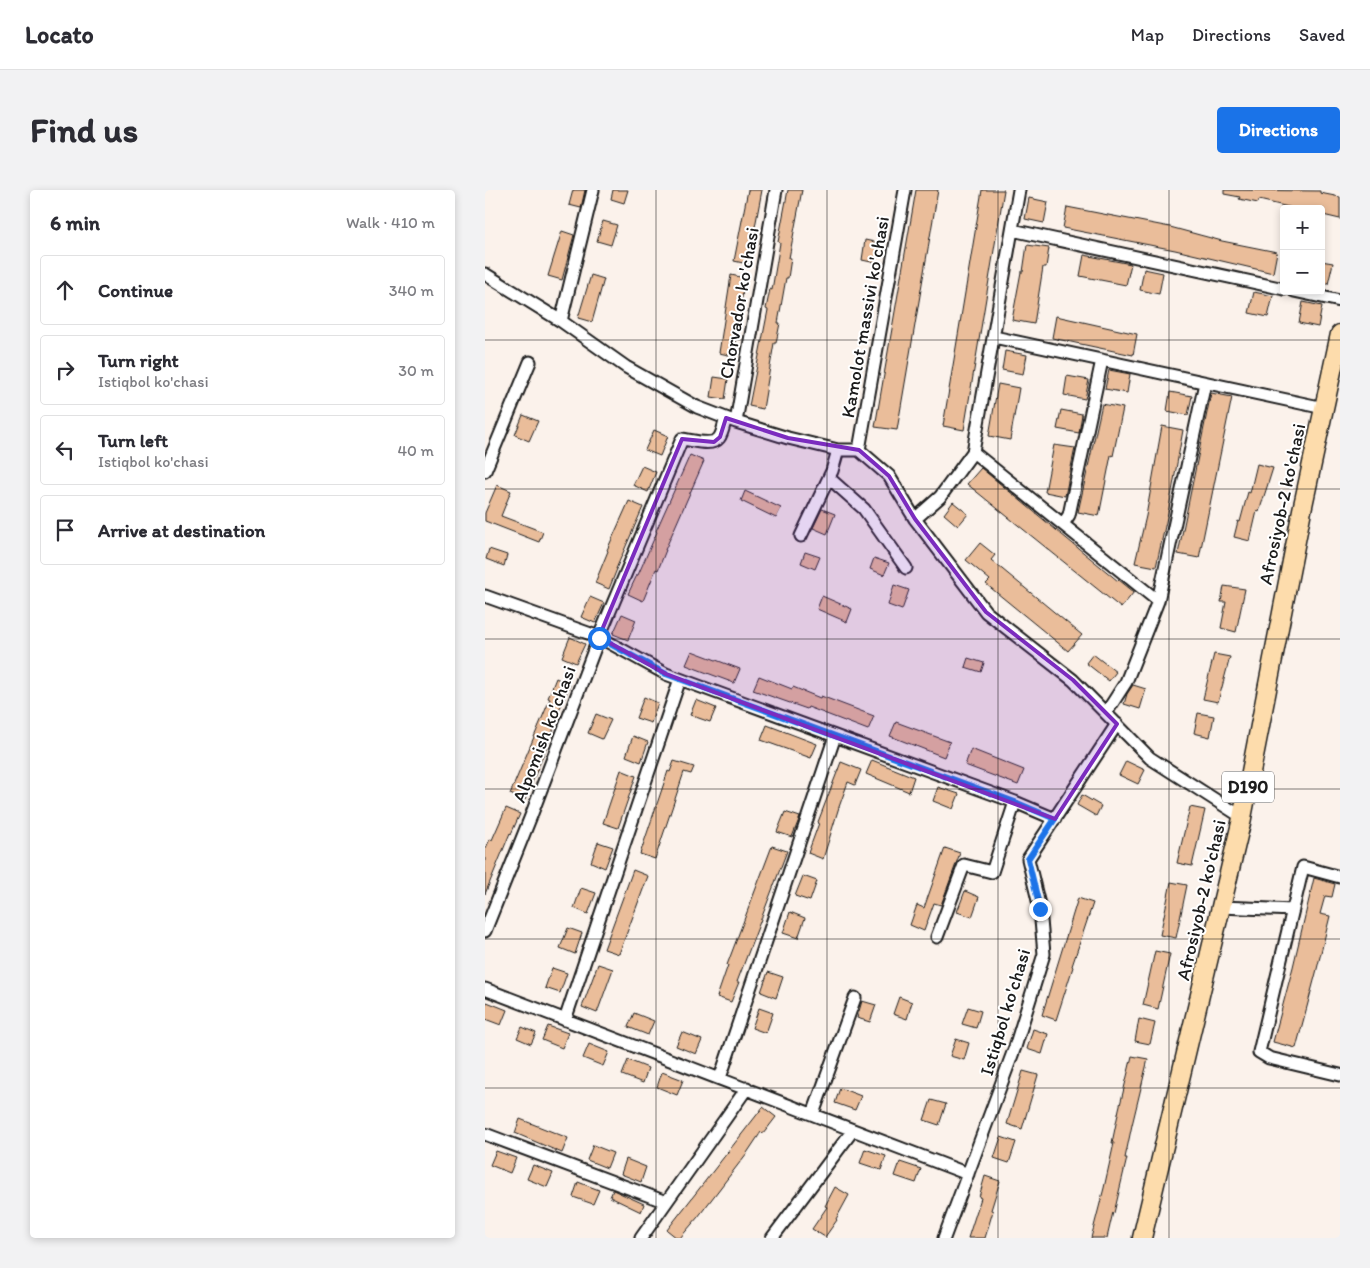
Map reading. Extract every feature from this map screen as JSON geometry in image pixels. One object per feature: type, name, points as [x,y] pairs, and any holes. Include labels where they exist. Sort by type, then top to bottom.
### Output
[{"type":"main road","name":"Afrosiyob-2 ko'chasi","points":[[1142,1238],[1242,817],[1302,510],[1340,334]]},
{"type":"street","points":[[561,321],[593,190]]},
{"type":"street","name":"Chorvador ko'chasi","points":[[726,426],[776,190]]},
{"type":"street","name":"Kamolot massivi ko'chasi","points":[[859,450],[905,190]]},
{"type":"street","points":[[915,518],[940,497],[973,452],[1019,190]]},
{"type":"street","points":[[1012,230],[1280,288]]},
{"type":"street","points":[[485,274],[561,321],[626,366],[726,426],[788,438],[833,465],[906,568]]},
{"type":"street","points":[[1312,295],[1340,301]]},
{"type":"street","points":[[994,337],[1324,408]]},
{"type":"street","points":[[1063,524],[1069,515],[1102,360]]},
{"type":"street","points":[[485,471],[530,362]]},
{"type":"street","points":[[1106,713],[1125,682],[1159,601],[1205,383]]},
{"type":"street","name":"Alpomish ko'chasi","points":[[485,931],[599,638],[682,439],[714,442],[726,426]]},
{"type":"street","points":[[801,536],[833,465],[859,450],[889,476],[915,518],[986,612],[1073,680],[1150,758],[1242,817]]},
{"type":"street","points":[[973,452],[1159,601]]},
{"type":"street","points":[[485,596],[599,638],[666,674],[1015,802],[1055,819]]},
{"type":"street","points":[[565,1020],[680,679]]},
{"type":"street","name":"Istiqbol ko'chasi","points":[[944,1238],[1015,1047],[1044,954],[1040,909],[1028,859],[1117,724]]},
{"type":"street","points":[[720,1078],[835,736]]},
{"type":"street","points":[[937,937],[964,865],[992,872],[1015,802]]},
{"type":"street","points":[[1340,877],[1303,867],[1259,1052],[1269,1058],[1340,1075]]},
{"type":"street","points":[[1221,907],[1293,910]]},
{"type":"street","points":[[485,989],[968,1174]]},
{"type":"street","points":[[813,1114],[855,998]]},
{"type":"street","points":[[641,1238],[747,1088]]},
{"type":"street","points":[[772,1238],[853,1130]]},
{"type":"street","points":[[485,1134],[666,1202]]},
{"type":"highlighted area","points":[[726,418],[788,438],[859,450],[889,476],[915,519],[986,612],[1073,680],[1117,724],[1055,819],[666,674],[599,637],[682,439],[714,442],[720,437]]},
{"type":"building","points":[[573,190],[585,190],[581,208],[569,205]]},
{"type":"building","points":[[613,190],[628,190],[624,203],[611,199]]},
{"type":"building","points":[[748,190],[762,190],[748,264],[734,261]]},
{"type":"building","points":[[788,190],[802,190],[789,258],[791,258],[788,278],[786,278],[778,323],[780,323],[776,343],[774,343],[763,409],[749,406],[768,310],[766,309],[770,289],[772,290],[780,243],[778,242]]},
{"type":"building","points":[[916,190],[938,190],[897,430],[875,427]]},
{"type":"building","points":[[982,190],[1004,190],[964,430],[943,426]]},
{"type":"building","points":[[1224,190],[1320,191],[1320,193],[1340,197],[1340,219],[1325,215],[1325,205],[1280,205],[1259,200],[1258,203],[1224,194]]},
{"type":"building","points":[[1029,198],[1048,202],[1044,223],[1025,219]]},
{"type":"building","points":[[1067,207],[1170,227],[1222,241],[1277,252],[1273,273],[1175,250],[1063,228]]},
{"type":"building","points":[[603,221],[617,225],[611,245],[597,241]]},
{"type":"building","points":[[562,231],[574,235],[562,280],[548,276]]},
{"type":"building","points":[[865,240],[879,243],[876,263],[862,260]]},
{"type":"building","points":[[1027,245],[1049,248],[1046,267],[1043,267],[1034,324],[1012,320]]},
{"type":"building","points":[[1084,255],[1131,264],[1126,285],[1080,276]]},
{"type":"building","points":[[1325,262],[1333,263],[1328,284],[1325,284]]},
{"type":"building","points":[[1144,269],[1163,273],[1159,294],[1140,290]]},
{"type":"building","points":[[591,275],[604,279],[592,322],[578,318]]},
{"type":"building","points":[[731,275],[745,278],[733,356],[719,353]]},
{"type":"building","points":[[1254,292],[1273,296],[1268,317],[1249,313]]},
{"type":"building","points":[[1303,302],[1322,306],[1318,327],[1299,323]]},
{"type":"building","points":[[1056,316],[1137,334],[1133,355],[1052,338]]},
{"type":"building","points":[[1005,351],[1027,355],[1023,374],[1002,370]]},
{"type":"building","points":[[1109,370],[1130,374],[1127,393],[1105,389]]},
{"type":"building","points":[[1067,376],[1089,380],[1085,399],[1064,395]]},
{"type":"building","points":[[714,377],[728,379],[725,399],[711,397]]},
{"type":"building","points":[[998,384],[1019,388],[1010,440],[989,436]]},
{"type":"building","points":[[1170,392],[1192,396],[1188,415],[1167,411]]},
{"type":"building","points":[[1211,393],[1232,397],[1199,558],[1178,554]]},
{"type":"building","points":[[1102,404],[1123,408],[1113,456],[1111,455],[1099,516],[1078,512]]},
{"type":"building","points":[[1061,410],[1082,414],[1079,433],[1057,429]]},
{"type":"building","points":[[523,415],[538,421],[529,441],[515,435]]},
{"type":"building","points":[[1162,426],[1183,430],[1156,567],[1135,563],[1146,516]]},
{"type":"building","points":[[654,430],[668,436],[660,456],[645,450]]},
{"type":"building","points":[[1054,445],[1075,448],[1065,496],[1045,492]]},
{"type":"building","points":[[690,455],[704,461],[643,601],[628,594]]},
{"type":"building","points":[[1257,464],[1273,468],[1259,512],[1257,511],[1250,541],[1234,537],[1248,492],[1250,493]]},
{"type":"building","points":[[642,466],[656,472],[648,492],[633,485]]},
{"type":"building","points":[[981,468],[1118,581],[1134,592],[1121,608],[967,484]]},
{"type":"building","points":[[497,485],[511,491],[501,516],[543,532],[539,542],[485,521],[485,513]]},
{"type":"building","points":[[745,491],[781,508],[776,518],[741,501]]},
{"type":"building","points":[[629,501],[643,507],[609,589],[595,583],[607,550]]},
{"type":"building","points":[[953,502],[968,514],[958,526],[944,514]]},
{"type":"building","points":[[822,509],[835,514],[827,534],[813,528]]},
{"type":"building","points":[[980,543],[995,555],[991,560],[1082,635],[1068,651],[986,584],[990,580],[966,560]]},
{"type":"building","points":[[489,549],[507,555],[504,566],[486,559]]},
{"type":"building","points":[[805,552],[820,557],[815,569],[801,563]]},
{"type":"building","points":[[874,558],[889,563],[884,575],[870,569]]},
{"type":"building","points":[[894,585],[909,590],[902,610],[888,605]]},
{"type":"building","points":[[1224,586],[1245,589],[1236,632],[1221,628],[1226,602],[1221,602]]},
{"type":"building","points":[[822,596],[852,609],[847,622],[817,609]]},
{"type":"building","points":[[590,597],[604,603],[595,623],[581,617]]},
{"type":"building","points":[[622,614],[636,620],[628,640],[613,634]]},
{"type":"building","points":[[570,637],[585,644],[576,663],[562,657]]},
{"type":"building","points":[[692,651],[740,669],[734,683],[686,665]]},
{"type":"building","points":[[1093,654],[1116,672],[1109,681],[1086,663]]},
{"type":"building","points":[[1214,654],[1230,657],[1218,702],[1203,699]]},
{"type":"building","points":[[968,658],[984,663],[981,672],[965,667]]},
{"type":"building","points":[[759,676],[874,716],[868,730],[808,707],[807,709],[753,690]]},
{"type":"building","points":[[556,678],[570,685],[525,800],[510,794],[550,699],[548,698]]},
{"type":"building","points":[[1133,685],[1146,689],[1140,709],[1124,704],[1127,694]]},
{"type":"building","points":[[644,697],[658,703],[651,723],[636,718]]},
{"type":"building","points":[[696,700],[716,708],[710,722],[690,715]]},
{"type":"building","points":[[1198,713],[1214,716],[1210,737],[1194,733]]},
{"type":"building","points":[[596,714],[611,720],[602,739],[588,733]]},
{"type":"building","points":[[896,722],[950,742],[944,757],[890,736]]},
{"type":"building","points":[[767,725],[817,744],[811,758],[761,740]]},
{"type":"building","points":[[633,736],[648,742],[641,762],[626,756]]},
{"type":"building","points":[[971,749],[1024,770],[1018,785],[965,765]]},
{"type":"building","points":[[872,760],[914,777],[909,792],[866,774]]},
{"type":"building","points":[[674,761],[694,767],[691,774],[684,772],[655,859],[640,854],[668,771],[670,772]]},
{"type":"building","points":[[1126,761],[1145,770],[1138,784],[1119,775]]},
{"type":"building","points":[[841,762],[861,770],[855,785],[848,782],[823,859],[808,853]]},
{"type":"building","points":[[621,770],[636,776],[618,828],[603,823]]},
{"type":"building","points":[[938,787],[959,794],[953,809],[933,801]]},
{"type":"building","points":[[1082,795],[1101,806],[1096,816],[1077,805]]},
{"type":"building","points":[[1190,807],[1205,810],[1192,866],[1177,863]]},
{"type":"building","points":[[506,808],[520,814],[510,833],[485,894],[485,850],[490,839],[492,840]]},
{"type":"building","points":[[785,812],[800,817],[792,837],[777,832]]},
{"type":"building","points":[[598,842],[613,847],[605,868],[591,862]]},
{"type":"building","points":[[772,846],[787,851],[731,1002],[717,997],[727,965]]},
{"type":"building","points":[[945,848],[960,853],[941,905],[934,903],[924,931],[910,925],[917,905],[924,908]]},
{"type":"building","points":[[633,870],[648,876],[619,954],[604,949]]},
{"type":"building","points":[[803,876],[817,881],[810,901],[795,896]]},
{"type":"building","points":[[1314,878],[1335,884],[1332,897],[1325,896],[1320,914],[1330,916],[1296,1048],[1273,1042]]},
{"type":"building","points":[[1171,882],[1187,885],[1176,938],[1160,935]]},
{"type":"building","points":[[581,888],[596,893],[588,914],[574,908]]},
{"type":"building","points":[[965,891],[979,897],[972,917],[957,912]]},
{"type":"building","points":[[1078,898],[1093,903],[1056,1020],[1042,1015]]},
{"type":"building","points":[[790,912],[805,918],[798,938],[783,933]]},
{"type":"building","points":[[568,928],[582,933],[575,954],[560,948]]},
{"type":"building","points":[[1155,951],[1170,954],[1158,1009],[1143,1005]]},
{"type":"building","points":[[598,964],[613,969],[597,1013],[582,1007]]},
{"type":"building","points":[[552,968],[567,973],[560,993],[545,988]]},
{"type":"building","points":[[768,972],[783,977],[776,998],[761,992]]},
{"type":"building","points":[[899,997],[912,1002],[907,1019],[893,1014]]},
{"type":"building","points":[[862,1001],[876,1005],[870,1022],[857,1018]]},
{"type":"building","points":[[487,1002],[507,1010],[501,1025],[485,1019]]},
{"type":"building","points":[[968,1007],[981,1011],[976,1028],[962,1024]]},
{"type":"building","points":[[759,1008],[773,1013],[766,1033],[752,1028]]},
{"type":"building","points":[[634,1013],[654,1021],[648,1035],[628,1027]]},
{"type":"building","points":[[1139,1019],[1155,1023],[1150,1044],[1135,1041]]},
{"type":"building","points":[[548,1026],[568,1033],[562,1048],[542,1040]]},
{"type":"building","points":[[522,1027],[536,1033],[531,1044],[517,1038]]},
{"type":"building","points":[[1033,1029],[1048,1034],[1042,1054],[1027,1049]]},
{"type":"building","points":[[682,1032],[702,1040],[696,1054],[676,1046]]},
{"type":"building","points":[[956,1039],[969,1043],[964,1060],[950,1056]]},
{"type":"building","points":[[589,1044],[609,1052],[603,1066],[583,1058]]},
{"type":"building","points":[[1132,1056],[1148,1059],[1125,1158],[1127,1158],[1107,1238],[1091,1238],[1104,1188],[1119,1109]]},
{"type":"building","points":[[628,1060],[648,1068],[643,1083],[622,1075]]},
{"type":"building","points":[[1023,1071],[1038,1075],[1022,1129],[1007,1124]]},
{"type":"building","points":[[662,1072],[683,1080],[677,1095],[657,1087]]},
{"type":"building","points":[[840,1088],[861,1096],[855,1110],[835,1103]]},
{"type":"building","points":[[931,1100],[946,1104],[939,1125],[924,1120]]},
{"type":"building","points":[[763,1107],[776,1117],[763,1134],[761,1132],[698,1217],[680,1238],[677,1238],[667,1230]]},
{"type":"building","points":[[520,1119],[568,1138],[562,1153],[515,1133]]},
{"type":"building","points":[[1001,1137],[1016,1142],[1009,1163],[994,1158]]},
{"type":"building","points":[[593,1145],[613,1153],[607,1168],[587,1160]]},
{"type":"building","points":[[865,1149],[886,1156],[881,1170],[860,1163]]},
{"type":"building","points":[[496,1151],[516,1158],[510,1173],[490,1165]]},
{"type":"building","points":[[626,1159],[646,1167],[641,1182],[621,1174]]},
{"type":"building","points":[[900,1162],[921,1169],[916,1183],[895,1176]]},
{"type":"building","points":[[533,1165],[553,1173],[547,1187],[527,1179]]},
{"type":"building","points":[[985,1176],[1000,1181],[991,1210],[993,1211],[985,1238],[968,1238],[981,1198],[979,1197]]},
{"type":"building","points":[[578,1182],[599,1190],[593,1204],[573,1197]]},
{"type":"building","points":[[835,1187],[849,1195],[837,1220],[825,1237],[812,1229],[827,1207],[825,1206]]},
{"type":"building","points":[[613,1190],[644,1204],[641,1212],[610,1197]]},
{"type":"route","points":[[599,638],[666,674],[1015,802],[1055,819],[1028,859],[1040,909]]}]
